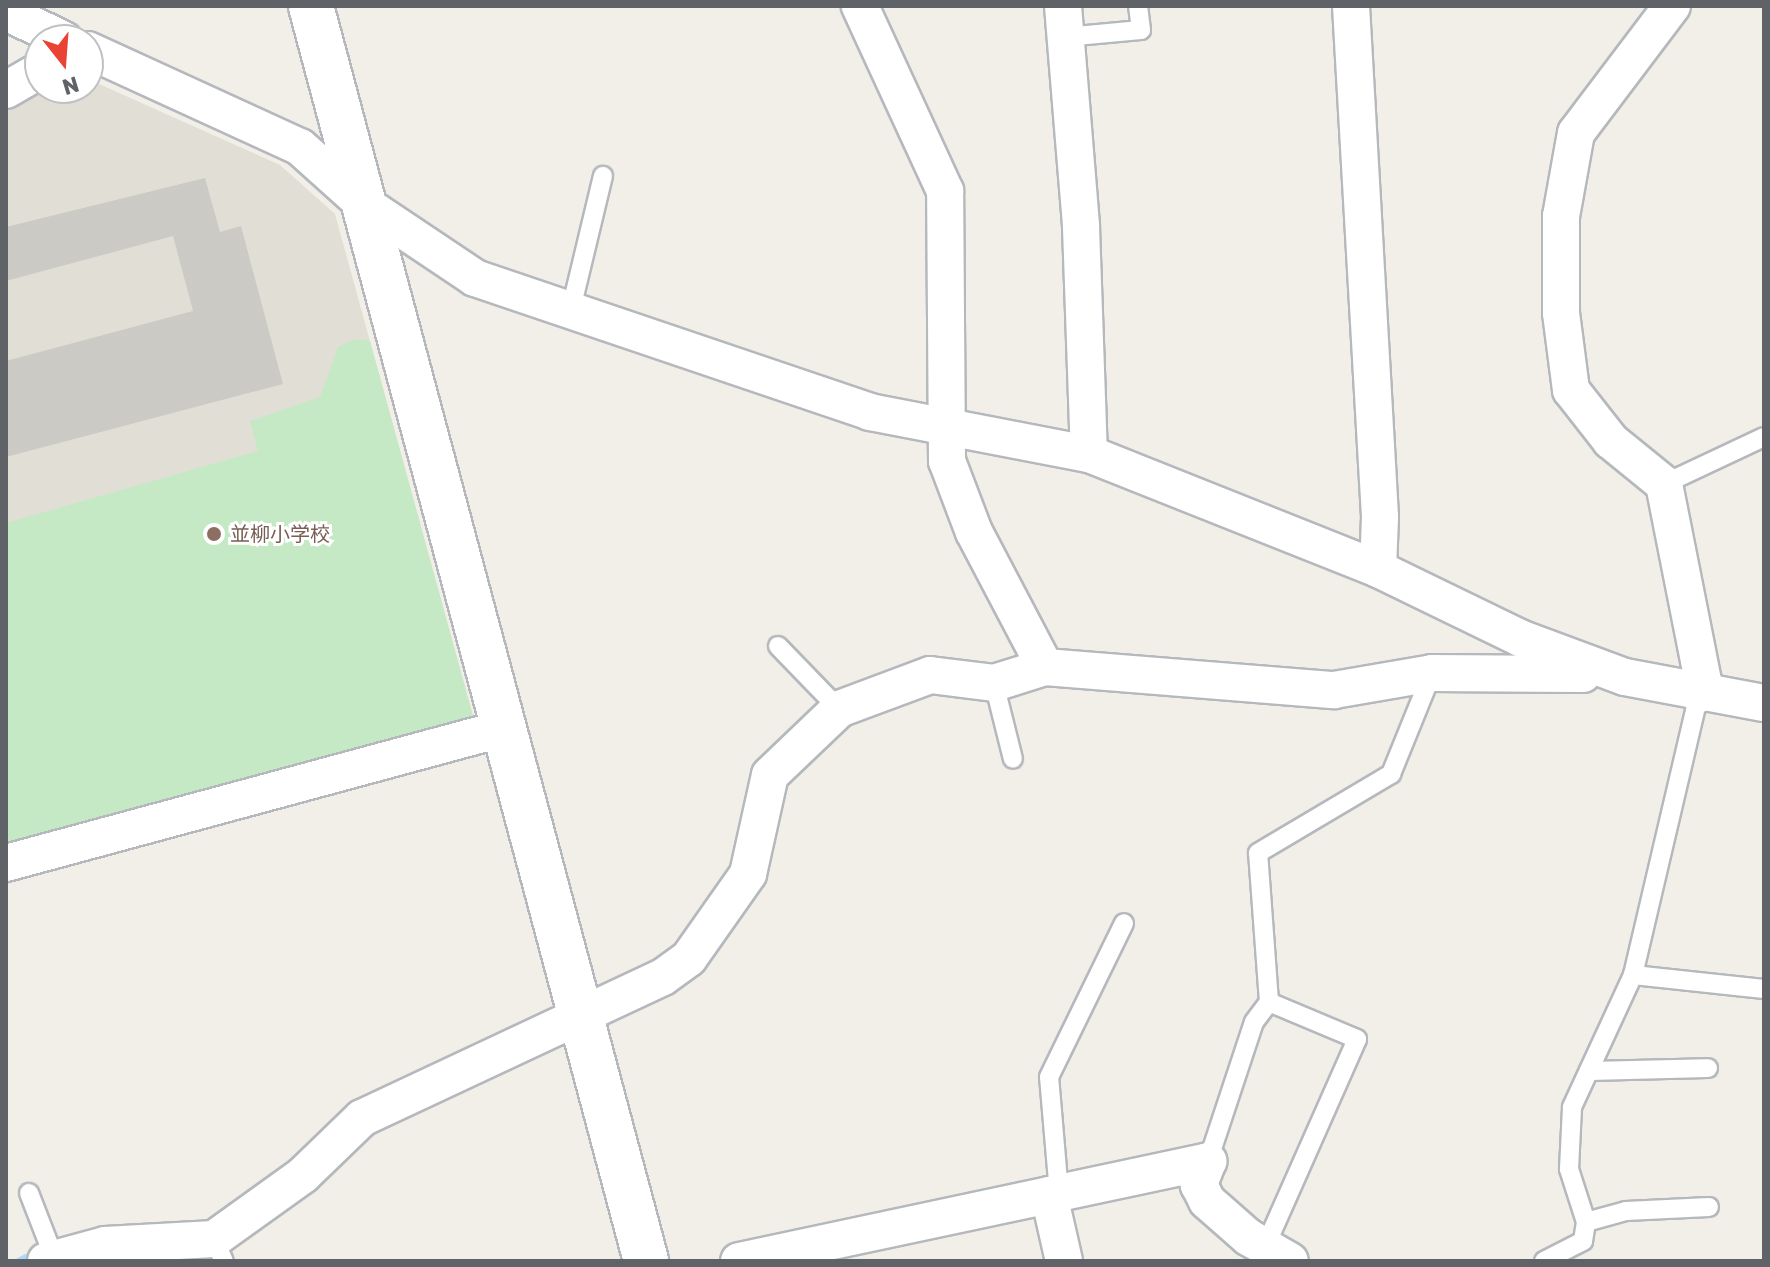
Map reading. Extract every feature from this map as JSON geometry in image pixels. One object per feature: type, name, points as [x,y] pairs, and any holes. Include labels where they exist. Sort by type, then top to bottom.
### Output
[{"type":"street","points":[[311,6],[360,201],[646,1261]]},
{"type":"street","points":[[860,6],[945,191],[947,461],[974,532],[1045,667]]},
{"type":"street","points":[[1351,6],[1380,517],[1378,569]]},
{"type":"street","points":[[1672,6],[1576,133],[1561,216],[1561,313],[1571,390],[1611,441],[1664,484],[1703,681],[1699,694]]},
{"type":"street","points":[[6,12],[31,24]]},
{"type":"street","points":[[1064,21],[1081,227],[1089,454]]},
{"type":"street","points":[[104,57],[300,147],[360,201],[475,278],[870,412],[949,423],[1089,454],[1378,569],[1520,638],[1625,677],[1699,694],[1764,703]]},
{"type":"street","points":[[6,90],[24,79]]},
{"type":"street","points":[[49,1258],[219,1250],[362,1118],[663,977],[689,958],[748,874],[770,775],[839,709],[930,675],[994,683],[1045,667],[1334,690],[1432,673],[1521,670],[1625,677]]},
{"type":"street","points":[[6,863],[501,729]]},
{"type":"street","points":[[739,1261],[1208,1161]]},
{"type":"street","points":[[1208,1161],[1199,1185],[1207,1201],[1277,1254]]},
{"type":"street","points":[[1054,1194],[1064,1261]]},
{"type":"lane","points":[[1064,21],[1141,30],[1138,6]]},
{"type":"lane","points":[[571,309],[603,176]]},
{"type":"lane","points":[[1664,484],[1764,437]]},
{"type":"lane","points":[[778,646],[839,709]]},
{"type":"lane","points":[[1208,1161],[1254,1022],[1269,1002],[1258,853],[1391,774],[1432,673]]},
{"type":"lane","points":[[994,683],[1013,759]]},
{"type":"lane","points":[[1544,1261],[1583,1241],[1586,1222],[1569,1169],[1567,1134],[1589,1071],[1633,975],[1699,694]]},
{"type":"lane","points":[[1054,1194],[1049,1077],[1124,923]]},
{"type":"lane","points":[[1633,975],[1764,989]]},
{"type":"lane","points":[[1269,1002],[1357,1039],[1277,1254]]},
{"type":"lane","points":[[1589,1071],[1708,1068]]},
{"type":"lane","points":[[29,1193],[49,1258]]},
{"type":"lane","points":[[1586,1222],[1626,1211],[1709,1207]]},
{"type":"shaded area","name":"並柳小学校","points":[[104,86],[280,165],[335,214],[476,727],[6,853],[6,101],[24,94],[24,104],[104,104]]},
{"type":"green space","points":[[356,339],[370,341],[476,727],[6,853],[6,523],[258,451],[250,421],[320,397],[338,347]]},
{"type":"building","points":[[205,178],[220,232],[241,226],[283,384],[6,457],[6,361],[193,311],[173,236],[6,281],[6,227]]},
{"type":"waterway","points":[[20,1261],[26,1258]]},
{"type":"place","name":"並柳小学校","points":[[214,534]]}]
